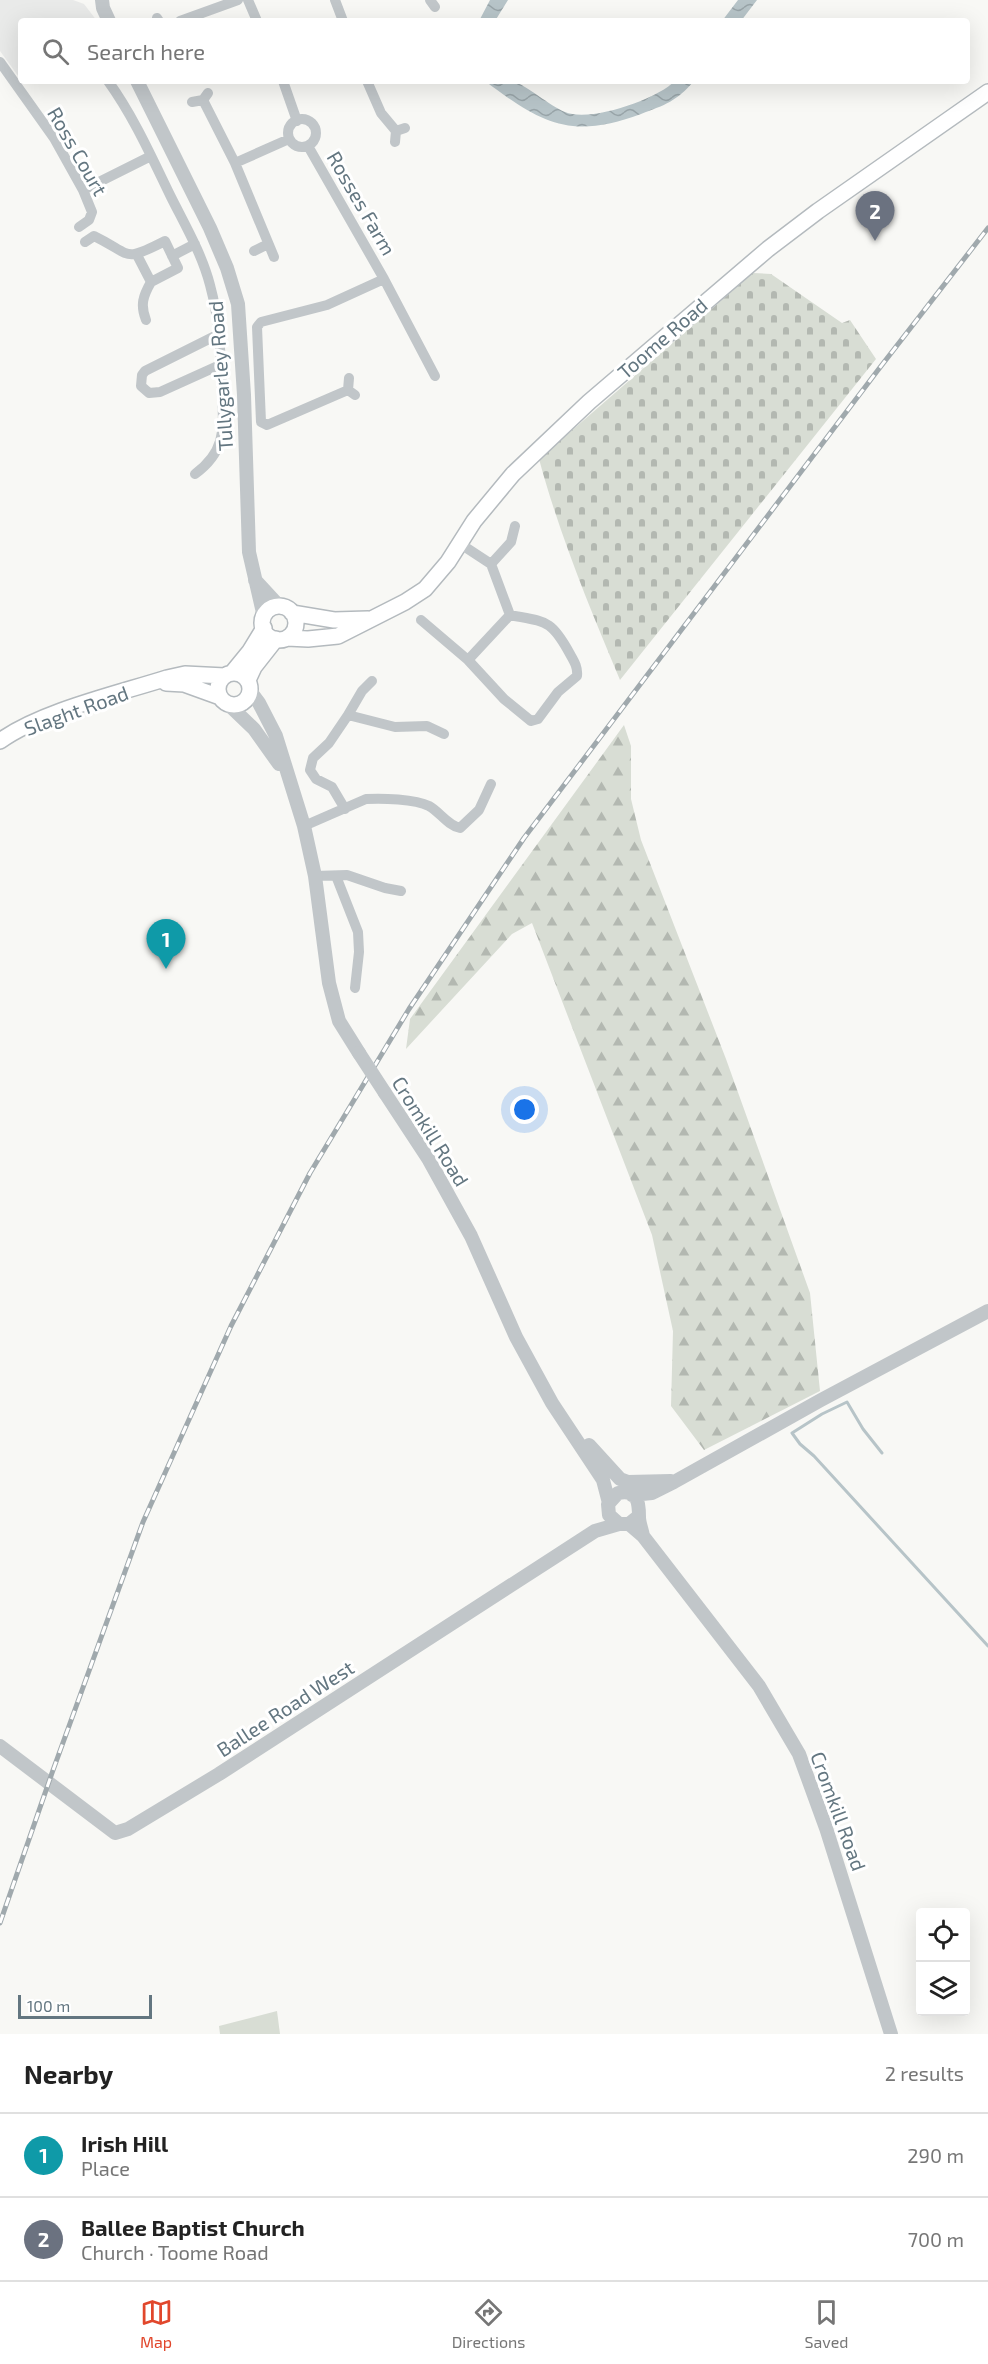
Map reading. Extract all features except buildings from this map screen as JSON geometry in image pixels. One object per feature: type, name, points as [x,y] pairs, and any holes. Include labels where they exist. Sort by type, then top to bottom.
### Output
[{"type":"main road","name":"Toome Road","points":[[281,638],[308,639],[338,636],[405,602],[424,589],[448,562],[480,514],[526,460],[654,344],[768,249],[818,211],[988,92]]},
{"type":"main road","points":[[269,610],[286,610],[296,626],[281,638],[254,667],[245,702],[237,705],[224,701],[218,688],[250,651],[264,623],[269,610]]},
{"type":"main road","name":"Toome Road","points":[[286,610],[334,620],[371,618]]},
{"type":"main road","points":[[264,623],[270,637],[281,638]]},
{"type":"main road","name":"Slaght Road","points":[[0,741],[9,734],[60,712],[154,682],[185,674],[229,674]]},
{"type":"main road","points":[[229,674],[239,674],[249,686]]},
{"type":"main road","name":"Slaght Road","points":[[154,682],[184,684],[224,701]]},
{"type":"street","points":[[188,18],[238,0]]},
{"type":"street","points":[[248,0],[256,18]]},
{"type":"street","points":[[335,0],[342,18]]},
{"type":"street","points":[[99,3],[107,18]]},
{"type":"street","name":"Ross Court","points":[[0,62],[54,138],[83,190],[92,212],[89,220],[79,227]]},
{"type":"street","points":[[110,84],[127,110],[151,156],[195,244],[210,284],[222,364],[222,439],[209,463],[195,474]]},
{"type":"street","name":"Tullygarley Road","points":[[138,84],[210,228],[227,268],[238,304],[244,395],[249,552],[264,623]]},
{"type":"street","points":[[284,84],[297,121]]},
{"type":"street","points":[[368,84],[381,113],[399,134]]},
{"type":"street","points":[[201,98],[235,163],[274,257]]},
{"type":"street","points":[[306,120],[313,126],[315,139],[308,146],[297,146],[289,139],[289,130],[297,121],[306,120]]},
{"type":"street","points":[[235,163],[289,139]]},
{"type":"street","name":"Rosses Farm","points":[[308,146],[384,279],[435,376]]},
{"type":"street","points":[[83,190],[151,156]]},
{"type":"street","points":[[85,242],[94,236],[120,252],[137,255],[165,242],[178,268],[151,282],[144,295],[141,309],[146,320]]},
{"type":"street","points":[[172,256],[195,244]]},
{"type":"street","points":[[254,251],[268,244]]},
{"type":"street","points":[[137,255],[151,282]]},
{"type":"street","name":"Rosses Farm","points":[[349,378],[352,392],[267,425],[261,422],[257,327],[261,322],[327,304],[384,279]]},
{"type":"street","points":[[219,334],[145,371],[142,375],[141,386],[149,393],[160,392],[222,364]]},
{"type":"street","points":[[491,564],[511,542],[515,526]]},
{"type":"street","points":[[459,543],[491,564],[510,615]]},
{"type":"street","points":[[255,580],[286,610]]},
{"type":"street","points":[[421,620],[468,660],[504,699],[533,721],[540,717],[558,692],[577,676],[577,666],[559,633],[549,624],[510,615]]},
{"type":"street","points":[[468,660],[510,615]]},
{"type":"street","points":[[345,809],[332,787],[316,779],[310,770],[313,758],[329,743],[362,692],[372,681]]},
{"type":"street","name":"Cromkill Road","points":[[249,686],[276,736],[304,826],[315,876],[329,983],[339,1021],[429,1160],[471,1236],[511,1328],[559,1414],[603,1480],[608,1508]]},
{"type":"street","name":"Cromkill Road","points":[[224,701],[264,740],[290,781]]},
{"type":"street","points":[[348,716],[395,727],[427,726],[444,734]]},
{"type":"street","points":[[304,826],[366,799],[424,805],[435,810],[453,827],[460,828],[479,810],[492,784]]},
{"type":"street","points":[[315,876],[347,875],[401,891]]},
{"type":"street","points":[[336,876],[358,932],[359,952],[355,988]]},
{"type":"street","points":[[652,1492],[632,1518],[611,1519],[608,1508],[614,1496],[652,1492],[674,1482],[988,1311]]},
{"type":"street","points":[[559,1414],[569,1420],[601,1460],[620,1479],[628,1482],[660,1480],[674,1482]]},
{"type":"street","name":"Cromkill Road","points":[[603,1480],[628,1494]]},
{"type":"street","points":[[628,1494],[639,1502],[632,1518]]},
{"type":"street","name":"Ballee Road West","points":[[595,1531],[608,1508]]},
{"type":"street","name":"Cromkill Road","points":[[632,1518],[643,1536],[759,1686],[799,1754],[826,1828],[891,2034]]},
{"type":"street","name":"Ballee Road West","points":[[0,1746],[115,1833],[128,1828],[219,1774],[595,1531],[632,1518]]},
{"type":"shaded area","points":[[0,0],[73,0],[84,4],[95,18],[18,18],[18,76],[0,51]]},
{"type":"green space","points":[[753,273],[771,274],[842,323],[850,320],[876,359],[620,680],[586,598],[539,459]]},
{"type":"green space","points":[[624,725],[631,746],[631,799],[641,840],[726,1059],[810,1293],[820,1391],[704,1450],[671,1406],[673,1331],[652,1235],[532,923],[512,934],[406,1049],[410,1019]]},
{"type":"green space","points":[[277,2011],[280,2034],[220,2034],[219,2026]]},
{"type":"water","points":[[490,0],[508,0],[497,18],[481,18]]},
{"type":"water","points":[[738,0],[757,0],[743,18],[724,18]]},
{"type":"water","points":[[489,84],[518,84],[559,109],[576,115],[606,112],[639,102],[671,84],[691,84],[664,105],[617,122],[595,126],[558,123],[541,117]]},
{"type":"waterway","points":[[882,1453],[863,1429],[847,1402],[822,1414],[792,1433],[988,1646]]},
{"type":"railway","points":[[0,1923],[143,1522],[231,1326],[310,1173],[409,1009],[524,838],[988,228]]},
{"type":"place","name":"Ballee Baptist Church","points":[[875,241]]},
{"type":"place","name":"Irish Hill","points":[[166,969]]}]
